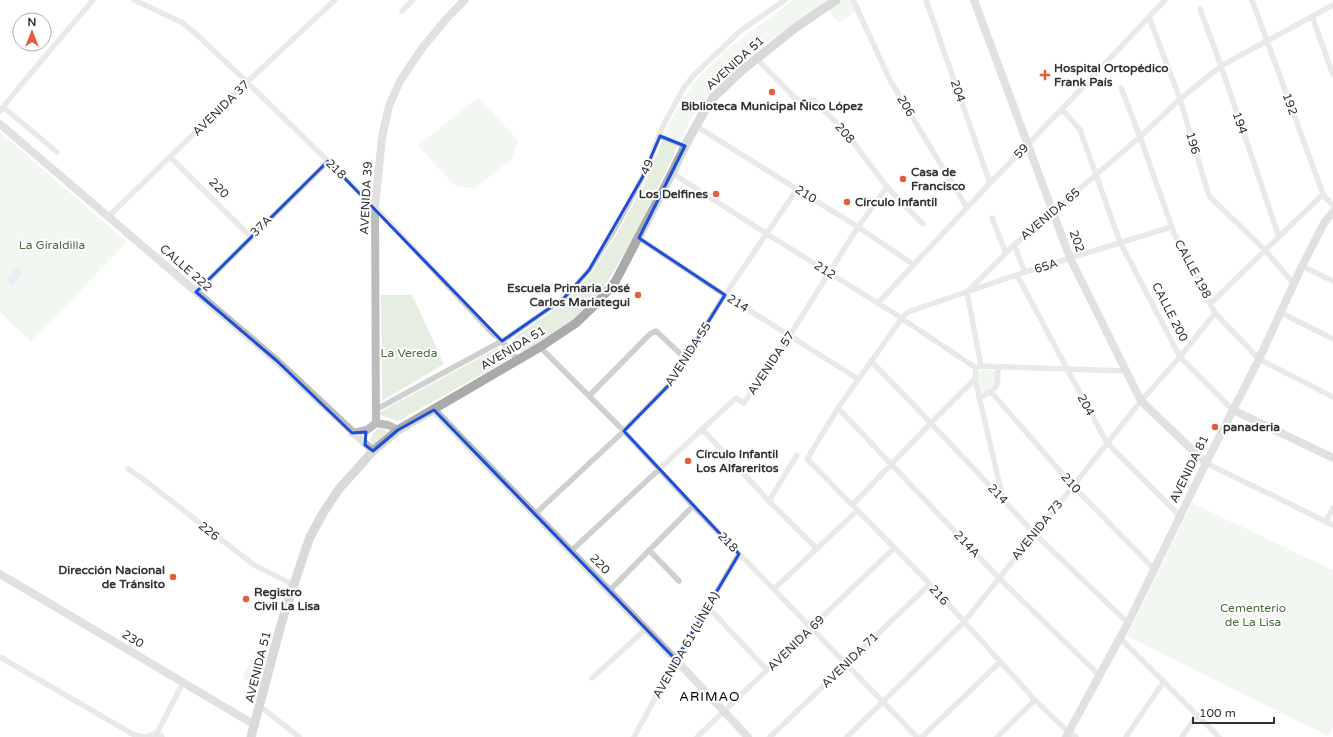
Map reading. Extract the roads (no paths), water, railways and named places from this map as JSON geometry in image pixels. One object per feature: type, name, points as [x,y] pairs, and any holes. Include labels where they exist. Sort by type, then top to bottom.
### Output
[{"type":"main road","name":"AVENIDA 51","points":[[251,737],[282,621],[310,537],[338,488],[373,451],[398,430],[540,347],[576,323],[597,303],[615,282],[639,238],[685,146],[713,98],[756,58],[795,28],[836,0]]},
{"type":"street","points":[[56,152],[2,109],[20,85],[39,65],[93,0]]},
{"type":"street","name":"218","points":[[134,0],[181,22],[196,34],[375,207],[491,332],[502,341],[518,360]]},
{"type":"street","name":"AVENIDA 37","points":[[108,217],[247,82],[335,0]]},
{"type":"street","points":[[402,11],[413,0]]},
{"type":"street","name":"AVENIDA 39","points":[[376,423],[375,207],[382,137],[389,106],[400,81],[423,47],[447,18],[465,0]]},
{"type":"street","name":"49","points":[[375,410],[510,337],[564,298],[589,270],[616,227],[642,178],[664,126],[683,89],[693,76],[740,31],[784,0]]},
{"type":"street","name":"206","points":[[853,0],[890,80],[967,208]]},
{"type":"street","name":"204","points":[[926,0],[990,183]]},
{"type":"street","name":"202","points":[[974,0],[1070,258],[1141,402],[1206,463]]},
{"type":"street","name":"59","points":[[878,303],[990,183],[1165,0]]},
{"type":"street","name":"192","points":[[1252,0],[1323,194],[1333,206]]},
{"type":"street","name":"AVENIDA 65","points":[[807,458],[858,379],[902,318],[908,312],[967,292],[1014,245],[1096,176],[1180,99],[1221,66],[1333,5]]},
{"type":"street","name":"194","points":[[1200,9],[1279,237]]},
{"type":"street","points":[[1312,16],[1333,75]]},
{"type":"street","name":"196","points":[[1149,17],[1180,99],[1209,196],[1265,250],[1293,283]]},
{"type":"street","name":"208","points":[[756,58],[795,98],[806,102],[813,100],[844,130],[888,187],[923,224]]},
{"type":"street","name":"CALLE 198","points":[[1121,88],[1140,137],[1171,227],[1215,313],[1259,359],[1333,397]]},
{"type":"street","name":"CALLE 200","points":[[1062,109],[1080,130],[1120,242],[1180,357],[1233,410],[1333,458]]},
{"type":"street","name":"CALLE 222","points":[[0,124],[277,361],[352,433],[373,451]]},
{"type":"street","name":"210","points":[[696,126],[858,227],[914,265]]},
{"type":"street","points":[[660,136],[685,146]]},
{"type":"street","name":"220","points":[[170,157],[251,237]]},
{"type":"street","name":"37A","points":[[196,292],[328,161]]},
{"type":"street","name":"212","points":[[672,173],[978,367]]},
{"type":"street","name":"AVENIDA 57","points":[[571,551],[736,398],[744,403],[790,336],[858,227],[888,187]]},
{"type":"street","name":"AVENIDA 55","points":[[535,514],[670,386],[726,295],[797,189]]},
{"type":"street","points":[[1211,303],[1323,194]]},
{"type":"street","name":"AVENIDA 81","points":[[1070,736],[1128,623],[1206,463],[1259,359],[1293,283],[1324,223],[1333,212]]},
{"type":"street","points":[[992,218],[1006,253]]},
{"type":"street","name":"65A","points":[[967,292],[1025,272],[1171,227]]},
{"type":"street","name":"214","points":[[639,238],[858,379]]},
{"type":"street","points":[[1014,245],[1025,272]]},
{"type":"street","points":[[1302,266],[1333,281]]},
{"type":"street","name":"204","points":[[1017,275],[1107,443],[1180,516]]},
{"type":"street","points":[[967,292],[978,367],[975,379],[1003,500]]},
{"type":"street","points":[[1280,312],[1333,339]]},
{"type":"street","name":"AVENIDA 73","points":[[847,737],[964,622],[1107,443],[1215,313]]},
{"type":"street","points":[[589,396],[650,334],[656,331],[686,359]]},
{"type":"street","name":"218","points":[[540,347],[624,431],[693,506],[917,737]]},
{"type":"street","name":"214","points":[[871,361],[931,422],[1035,534],[1128,623]]},
{"type":"street","points":[[978,367],[1127,371]]},
{"type":"street","points":[[979,398],[992,393],[998,384],[998,367]]},
{"type":"street","points":[[853,504],[931,422],[975,379]]},
{"type":"street","name":"210","points":[[992,393],[1073,486],[1154,569]]},
{"type":"street","name":"214A","points":[[838,408],[999,578],[1100,676]]},
{"type":"street","name":"220","points":[[434,410],[676,660],[748,737]]},
{"type":"street","points":[[365,445],[368,430],[376,423],[388,425],[398,430]]},
{"type":"street","points":[[702,429],[769,501],[817,549]]},
{"type":"street","points":[[352,433],[368,430]]},
{"type":"street","points":[[769,501],[797,455]]},
{"type":"street","name":"216","points":[[807,458],[930,584],[1000,662],[1070,736]]},
{"type":"street","points":[[1206,463],[1333,525]]},
{"type":"street","name":"226","points":[[128,470],[149,484],[254,565],[294,585]]},
{"type":"street","points":[[609,591],[693,506]]},
{"type":"street","points":[[1326,521],[1333,508]]},
{"type":"street","points":[[774,589],[858,510]]},
{"type":"street","name":"AVENIDA 69","points":[[697,737],[894,548]]},
{"type":"street","points":[[649,550],[679,581]]},
{"type":"street","name":"AVENIDA 61 (LÍNEA)","points":[[634,737],[676,660],[739,554]]},
{"type":"street","name":"230","points":[[0,574],[255,725]]},
{"type":"street","name":"AVENIDA 71","points":[[770,737],[930,584]]},
{"type":"street","points":[[708,607],[767,670]]},
{"type":"street","points":[[592,678],[646,629]]},
{"type":"street","points":[[1120,638],[1219,737]]},
{"type":"street","points":[[0,657],[134,735],[145,737],[157,733],[183,683]]},
{"type":"street","points":[[922,737],[1000,662]]},
{"type":"street","points":[[1126,737],[1164,681]]},
{"type":"street","points":[[997,737],[1035,700]]},
{"type":"street","points":[[260,706],[298,737]]},
{"type":"street","points":[[1182,737],[1197,714]]},
{"type":"street","points":[[157,733],[162,737]]},
{"type":"water","points":[[17,267],[23,272],[12,285],[6,280]]},
{"type":"place","name":"Hospital Ortopédico Frank País","points":[[1045,75]]},
{"type":"place","name":"Biblioteca Municipal Ñico López","points":[[772,92]]},
{"type":"place","name":"Casa de Francisco","points":[[903,179]]},
{"type":"place","name":"Los Delfines","points":[[716,194]]},
{"type":"place","name":"Círculo Infantil","points":[[847,202]]},
{"type":"place","name":"Escuela Primaria José Carlos Mariategui","points":[[638,295]]},
{"type":"place","name":"panaderia","points":[[1215,427]]},
{"type":"place","name":"Círculo Infantil Los Alfareritos","points":[[688,461]]},
{"type":"place","name":"Dirección Nacional de Tránsito","points":[[173,577]]},
{"type":"place","name":"Registro Civil La Lisa","points":[[246,599]]},
{"type":"district","name":"ARIMAO","points":[[710,697]]},
{"type":"park label","name":"La Giraldilla","points":[[52,245]]},
{"type":"park label","name":"La Vereda","points":[[409,353]]},
{"type":"park label","name":"Cementerio de La Lisa","points":[[1253,615]]}]
